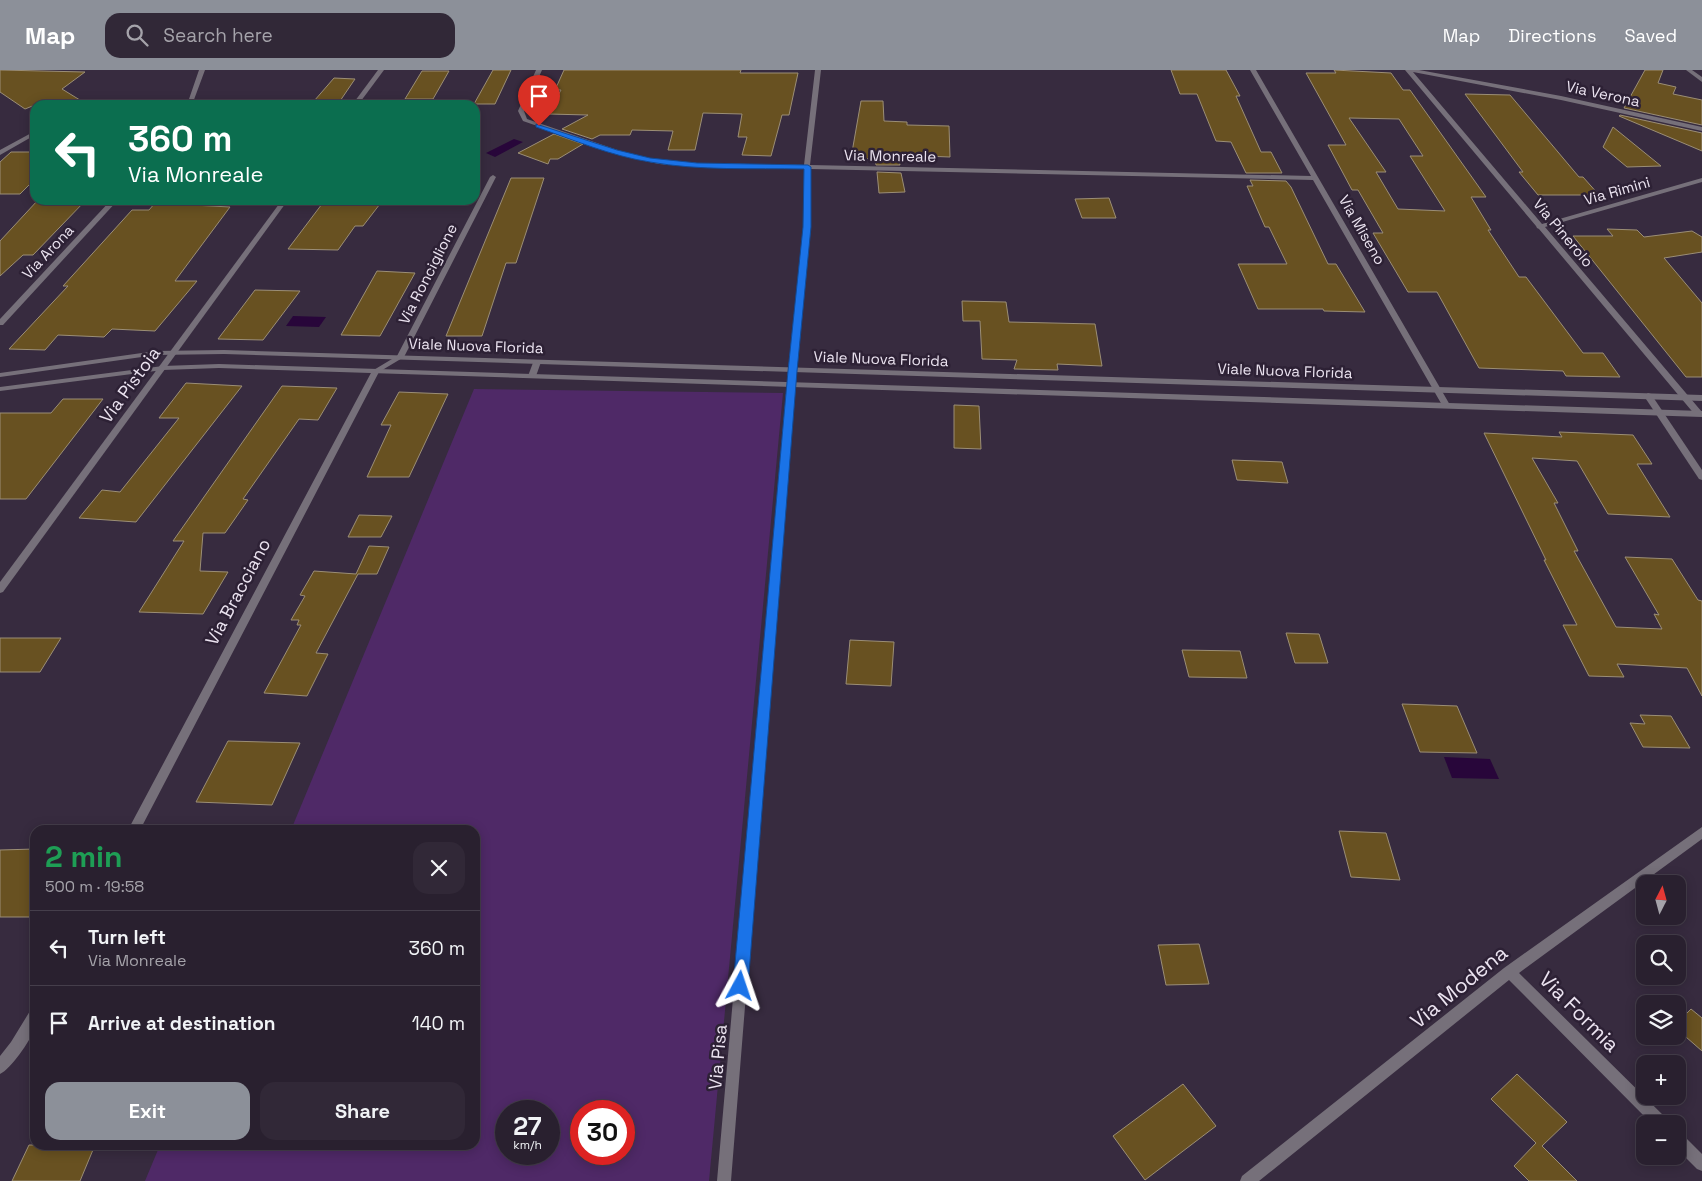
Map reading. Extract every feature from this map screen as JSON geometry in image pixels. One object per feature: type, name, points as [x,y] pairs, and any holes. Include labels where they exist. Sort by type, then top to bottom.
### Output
[{"type":"street","points":[[192,100],[202,70]]},
{"type":"street","points":[[359,100],[381,70]]},
{"type":"street","name":"Via Monreale","points":[[539,70],[521,111],[525,120],[615,152],[650,160],[697,165],[1316,178]]},
{"type":"street","name":"Via Pisa","points":[[724,1181],[792,371],[807,227],[808,167],[818,70]]},
{"type":"street","name":"Via Miseno","points":[[1253,70],[1446,405]]},
{"type":"street","name":"Via Verona","points":[[1409,70],[1561,98],[1702,129]]},
{"type":"street","name":"Via Pinerolo","points":[[1409,70],[1700,414]]},
{"type":"street","points":[[1689,70],[1702,80]]},
{"type":"street","points":[[0,153],[30,136]]},
{"type":"street","name":"Via Ronciglione","points":[[480,202],[493,177]]},
{"type":"street","name":"Via Rimini","points":[[1540,227],[1702,180]]},
{"type":"street","name":"Via Arona","points":[[0,323],[110,205]]},
{"type":"street","name":"Via Pistoia","points":[[0,589],[282,205]]},
{"type":"street","name":"Via Ronciglione","points":[[400,357],[479,205]]},
{"type":"street","name":"Viale Nuova Florida","points":[[0,375],[99,360],[174,352],[400,357],[792,371],[1702,398]]},
{"type":"street","points":[[376,371],[400,357]]},
{"type":"street","points":[[532,376],[537,362]]},
{"type":"street","name":"Viale Nuova Florida","points":[[0,389],[163,368],[220,366],[792,383],[1700,414]]},
{"type":"street","name":"Via Bracciano","points":[[137,825],[376,371]]},
{"type":"street","points":[[1648,396],[1702,477]]},
{"type":"street","name":"Via Modena","points":[[1247,1181],[1509,972],[1702,832]]},
{"type":"street","name":"Via Formia","points":[[1509,972],[1653,1115]]},
{"type":"street","points":[[0,1067],[16,1047],[30,1024]]},
{"type":"street","points":[[1686,1148],[1702,1164]]},
{"type":"shaded area","points":[[514,139],[523,142],[495,157],[486,153]]},
{"type":"shaded area","points":[[293,316],[326,317],[319,327],[286,326]]},
{"type":"shaded area","points":[[474,389],[783,393],[709,1181],[145,1181],[158,1150],[480,1150],[480,825],[293,825]]},
{"type":"shaded area","points":[[1444,757],[1490,759],[1499,779],[1452,778]]},
{"type":"building","points":[[0,70],[85,72],[62,89],[80,100],[30,100],[30,107],[25,109],[0,92]]},
{"type":"building","points":[[493,70],[511,70],[495,104],[480,104],[480,100],[476,100]]},
{"type":"building","points":[[564,70],[741,70],[740,73],[798,73],[789,115],[782,115],[771,156],[742,155],[747,137],[738,137],[742,114],[703,113],[695,150],[668,150],[673,131],[632,130],[630,135],[600,135],[592,139],[562,129],[588,115],[548,114],[561,90],[555,90]]},
{"type":"building","points":[[1171,70],[1226,70],[1240,96],[1236,96],[1261,152],[1271,152],[1282,173],[1246,173],[1231,142],[1216,141],[1197,94],[1180,94]]},
{"type":"building","points":[[1334,70],[1391,73],[1403,90],[1410,90],[1486,197],[1471,197],[1491,230],[1488,230],[1519,277],[1526,277],[1583,353],[1603,353],[1620,377],[1566,376],[1563,371],[1479,368],[1437,292],[1408,292],[1373,233],[1383,233],[1358,190],[1352,190],[1328,145],[1346,145],[1306,73],[1336,73]],"holes":[[[1349,118],[1399,119],[1423,156],[1410,156],[1445,211],[1398,209],[1376,172],[1386,172]]]},
{"type":"building","points":[[1645,70],[1663,70],[1658,83],[1676,87],[1673,94],[1702,100],[1702,125],[1624,108]]},
{"type":"building","points":[[422,71],[449,71],[433,99],[405,99]]},
{"type":"building","points":[[334,78],[355,79],[341,100],[315,100]]},
{"type":"building","points":[[1465,94],[1510,95],[1579,177],[1583,177],[1599,195],[1538,195],[1519,172],[1523,172]]},
{"type":"building","points":[[861,101],[883,101],[884,121],[907,122],[907,125],[949,126],[950,157],[898,155],[900,165],[876,165],[875,159],[851,158]]},
{"type":"building","points":[[1619,116],[1702,133],[1702,151]]},
{"type":"building","points":[[1613,127],[1661,166],[1627,167],[1603,147]]},
{"type":"building","points":[[554,134],[583,144],[558,159],[550,159],[548,164],[518,153]]},
{"type":"building","points":[[11,152],[30,152],[30,184],[20,194],[0,194],[0,162]]},
{"type":"building","points":[[877,172],[901,173],[905,192],[879,193]]},
{"type":"building","points":[[511,178],[544,178],[516,263],[506,263],[482,336],[446,336]]},
{"type":"building","points":[[1250,180],[1286,181],[1291,187],[1328,264],[1336,264],[1365,312],[1324,311],[1323,309],[1258,309],[1238,264],[1287,264],[1269,227],[1265,227],[1247,186],[1253,186]]},
{"type":"building","points":[[1109,198],[1116,218],[1082,218],[1075,199]]},
{"type":"building","points":[[33,205],[81,205],[33,255],[23,255],[0,276],[0,241]]},
{"type":"building","points":[[153,205],[230,207],[175,281],[197,281],[155,331],[112,329],[104,337],[58,335],[45,350],[9,349],[68,286],[63,286],[132,210],[149,210]]},
{"type":"building","points":[[321,205],[379,205],[363,226],[355,226],[338,250],[288,249]]},
{"type":"building","points":[[1607,229],[1637,230],[1644,237],[1692,231],[1702,237],[1702,252],[1664,258],[1702,303],[1702,377],[1686,377],[1573,236],[1613,236]]},
{"type":"building","points":[[377,271],[415,273],[380,336],[341,335]]},
{"type":"building","points":[[255,290],[300,291],[263,340],[218,339]]},
{"type":"building","points":[[962,301],[1006,302],[1009,322],[1095,324],[1102,366],[1057,364],[1058,370],[1014,369],[1017,360],[982,359],[980,321],[963,321]]},
{"type":"building","points":[[186,383],[242,386],[136,522],[79,518],[102,490],[120,492],[179,418],[159,418]]},
{"type":"building","points":[[282,386],[337,388],[318,420],[299,419],[243,499],[248,500],[225,533],[203,533],[200,571],[228,572],[203,614],[139,612],[184,541],[173,541]]},
{"type":"building","points":[[399,392],[448,394],[409,477],[367,477],[391,425],[381,425]]},
{"type":"building","points":[[63,399],[103,399],[26,499],[0,499],[0,413],[51,413]]},
{"type":"building","points":[[954,405],[979,406],[981,449],[954,448]]},
{"type":"building","points":[[1559,432],[1633,435],[1652,464],[1637,464],[1670,517],[1608,514],[1577,461],[1532,458],[1558,503],[1554,503],[1578,551],[1574,551],[1616,627],[1662,629],[1654,614],[1659,615],[1625,557],[1672,559],[1698,600],[1702,601],[1702,696],[1687,668],[1617,664],[1624,677],[1589,676],[1563,625],[1577,625],[1484,433],[1562,437]]},
{"type":"building","points":[[1232,460],[1282,462],[1288,483],[1237,480]]},
{"type":"building","points":[[359,515],[392,516],[381,537],[348,537]]},
{"type":"building","points":[[369,546],[389,547],[377,574],[358,574],[316,653],[328,654],[307,696],[264,693],[301,625],[297,625],[299,620],[291,620],[305,596],[300,595],[314,571],[356,574]]},
{"type":"building","points":[[1286,633],[1319,634],[1328,663],[1295,663]]},
{"type":"building","points":[[0,638],[61,638],[40,672],[0,672]]},
{"type":"building","points":[[850,640],[894,642],[891,686],[846,684]]},
{"type":"building","points":[[1182,650],[1240,651],[1247,678],[1189,677]]},
{"type":"building","points":[[1402,704],[1457,706],[1477,753],[1420,752]]},
{"type":"building","points":[[1640,715],[1671,716],[1690,748],[1643,747],[1630,723],[1645,724]]},
{"type":"building","points":[[228,741],[300,743],[272,805],[196,802]]},
{"type":"building","points":[[1339,831],[1386,833],[1400,880],[1351,877]]},
{"type":"building","points":[[30,849],[30,917],[0,917],[0,850]]},
{"type":"building","points":[[1199,944],[1209,984],[1166,985],[1158,945]]},
{"type":"building","points":[[1691,1009],[1702,1018],[1702,1051],[1686,1037],[1686,1014]]},
{"type":"building","points":[[1517,1074],[1567,1122],[1542,1146],[1577,1181],[1529,1181],[1514,1166],[1536,1143],[1491,1099]]},
{"type":"building","points":[[1183,1084],[1216,1126],[1145,1180],[1113,1136]]},
{"type":"building","points":[[29,1145],[30,1150],[93,1150],[80,1181],[12,1181]]},
{"type":"route","points":[[539,126],[636,158],[676,164],[808,167],[807,227],[792,371],[740,986]]}]
